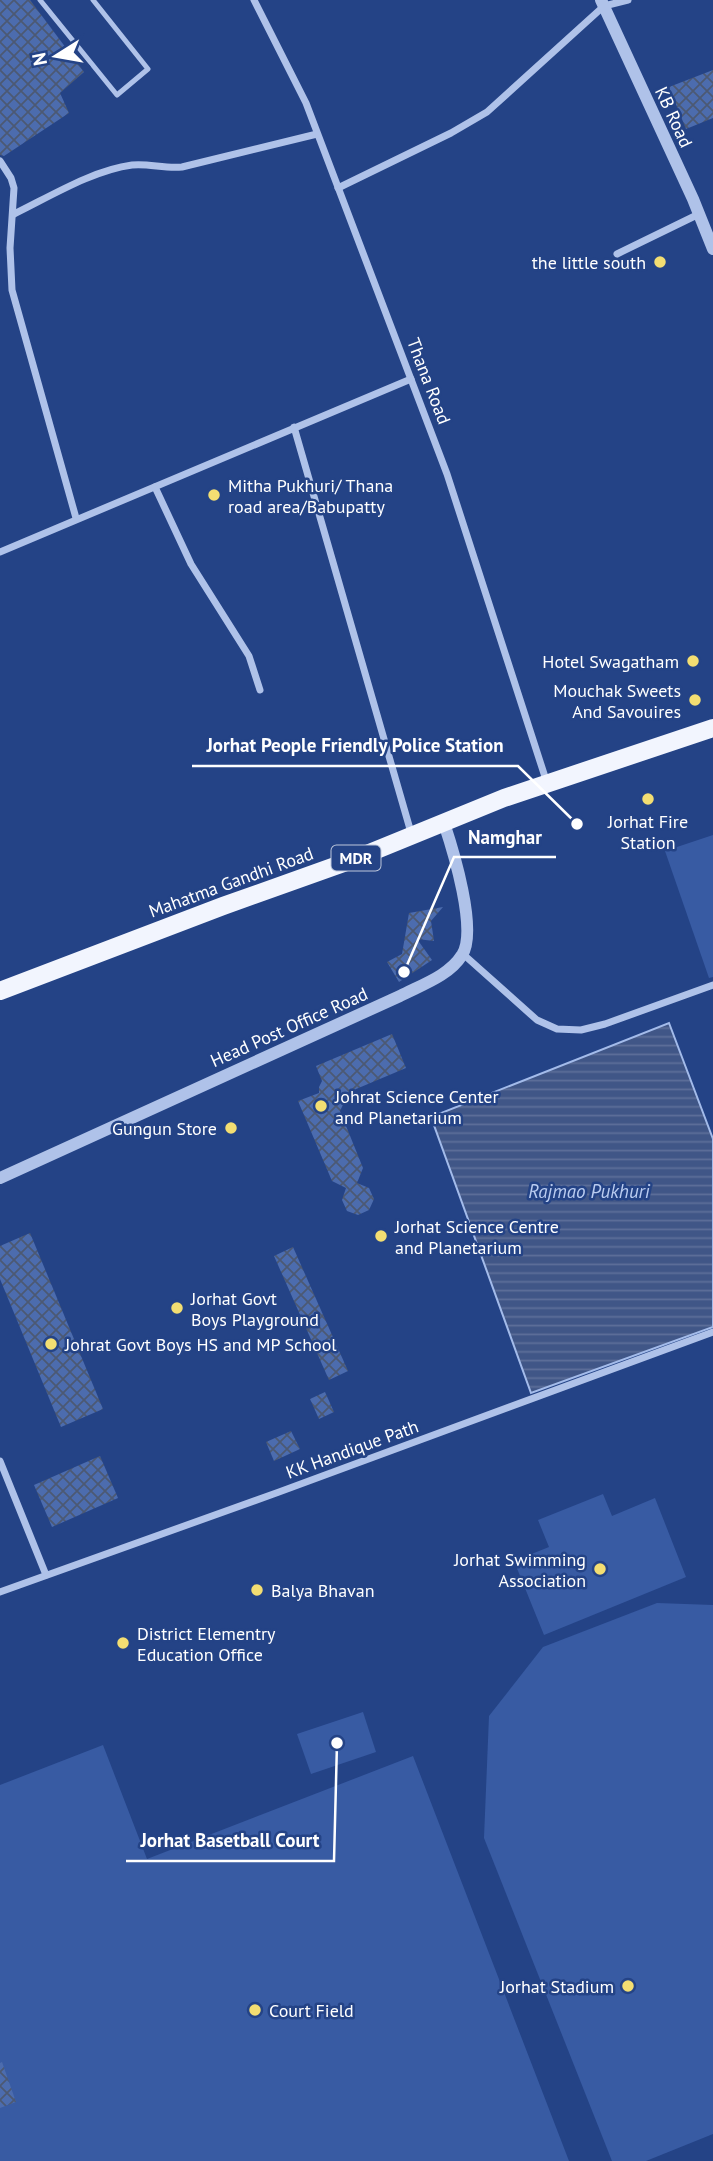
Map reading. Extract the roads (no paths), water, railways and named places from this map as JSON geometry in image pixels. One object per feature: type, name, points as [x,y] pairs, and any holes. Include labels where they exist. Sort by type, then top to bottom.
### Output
[{"type":"main road","name":"Mahatma Gandhi Road","points":[[0,991],[412,836],[504,798],[713,728]]},
{"type":"street","name":"Thana Road","points":[[254,0],[306,103],[447,474],[547,783]]},
{"type":"street","points":[[338,188],[452,134],[487,112],[603,3],[628,0]]},
{"type":"street","name":"KB Road","points":[[603,3],[713,249]]},
{"type":"street","points":[[14,214],[99,174],[119,168],[134,165],[182,167],[317,134]]},
{"type":"street","points":[[0,161],[13,183],[14,214],[10,248],[12,290],[76,518]]},
{"type":"street","points":[[617,254],[699,214]]},
{"type":"street","points":[[0,552],[411,379]]},
{"type":"street","points":[[294,427],[412,836]]},
{"type":"street","points":[[155,487],[191,564],[250,656],[260,690]]},
{"type":"street","points":[[444,823],[468,920],[467,943],[463,954],[537,1020],[557,1029],[581,1030],[713,985]]},
{"type":"street","name":"Head Post Office Road","points":[[0,1178],[400,996],[436,978],[463,954]]},
{"type":"street","name":"KK Handique Path","points":[[0,1592],[713,1332]]},
{"type":"street","points":[[0,1461],[46,1575]]},
{"type":"lane","points":[[40,0],[117,95],[148,69],[93,0]]},
{"type":"water","name":"Rajmao Pukhuri","points":[[669,1023],[713,1139],[713,1327],[531,1393],[431,1117]]},
{"type":"place","name":"the little south","points":[[660,262]]},
{"type":"place","name":"Mitha Pukhuri/ Thana road area/Babupatty","points":[[214,495]]},
{"type":"place","name":"Hotel Swagatham","points":[[693,661]]},
{"type":"place","name":"Mouchak Sweets And Savouires","points":[[695,700]]},
{"type":"place","name":"Jorhat Fire Station","points":[[648,799]]},
{"type":"place","name":"Jorhat People Friendly Police Station","points":[[577,824]]},
{"type":"place","name":"Namghar","points":[[404,972]]},
{"type":"place","name":"Johrat Science Center and Planetarium","points":[[321,1106]]},
{"type":"place","name":"Gungun Store","points":[[231,1128]]},
{"type":"place","name":"Jorhat Science Centre and Planetarium","points":[[381,1236]]},
{"type":"place","name":"Jorhat Govt Boys Playground","points":[[177,1308]]},
{"type":"place","name":"Johrat Govt Boys HS and MP School","points":[[51,1344]]},
{"type":"place","name":"Jorhat Swimming Association","points":[[600,1569]]},
{"type":"place","name":"Balya Bhavan","points":[[257,1590]]},
{"type":"place","name":"District Elementry Education Office","points":[[123,1643]]},
{"type":"place","name":"Jorhat Basetball Court","points":[[337,1743]]},
{"type":"place","name":"Jorhat Stadium","points":[[628,1986]]},
{"type":"place","name":"Court Field","points":[[255,2010]]}]
